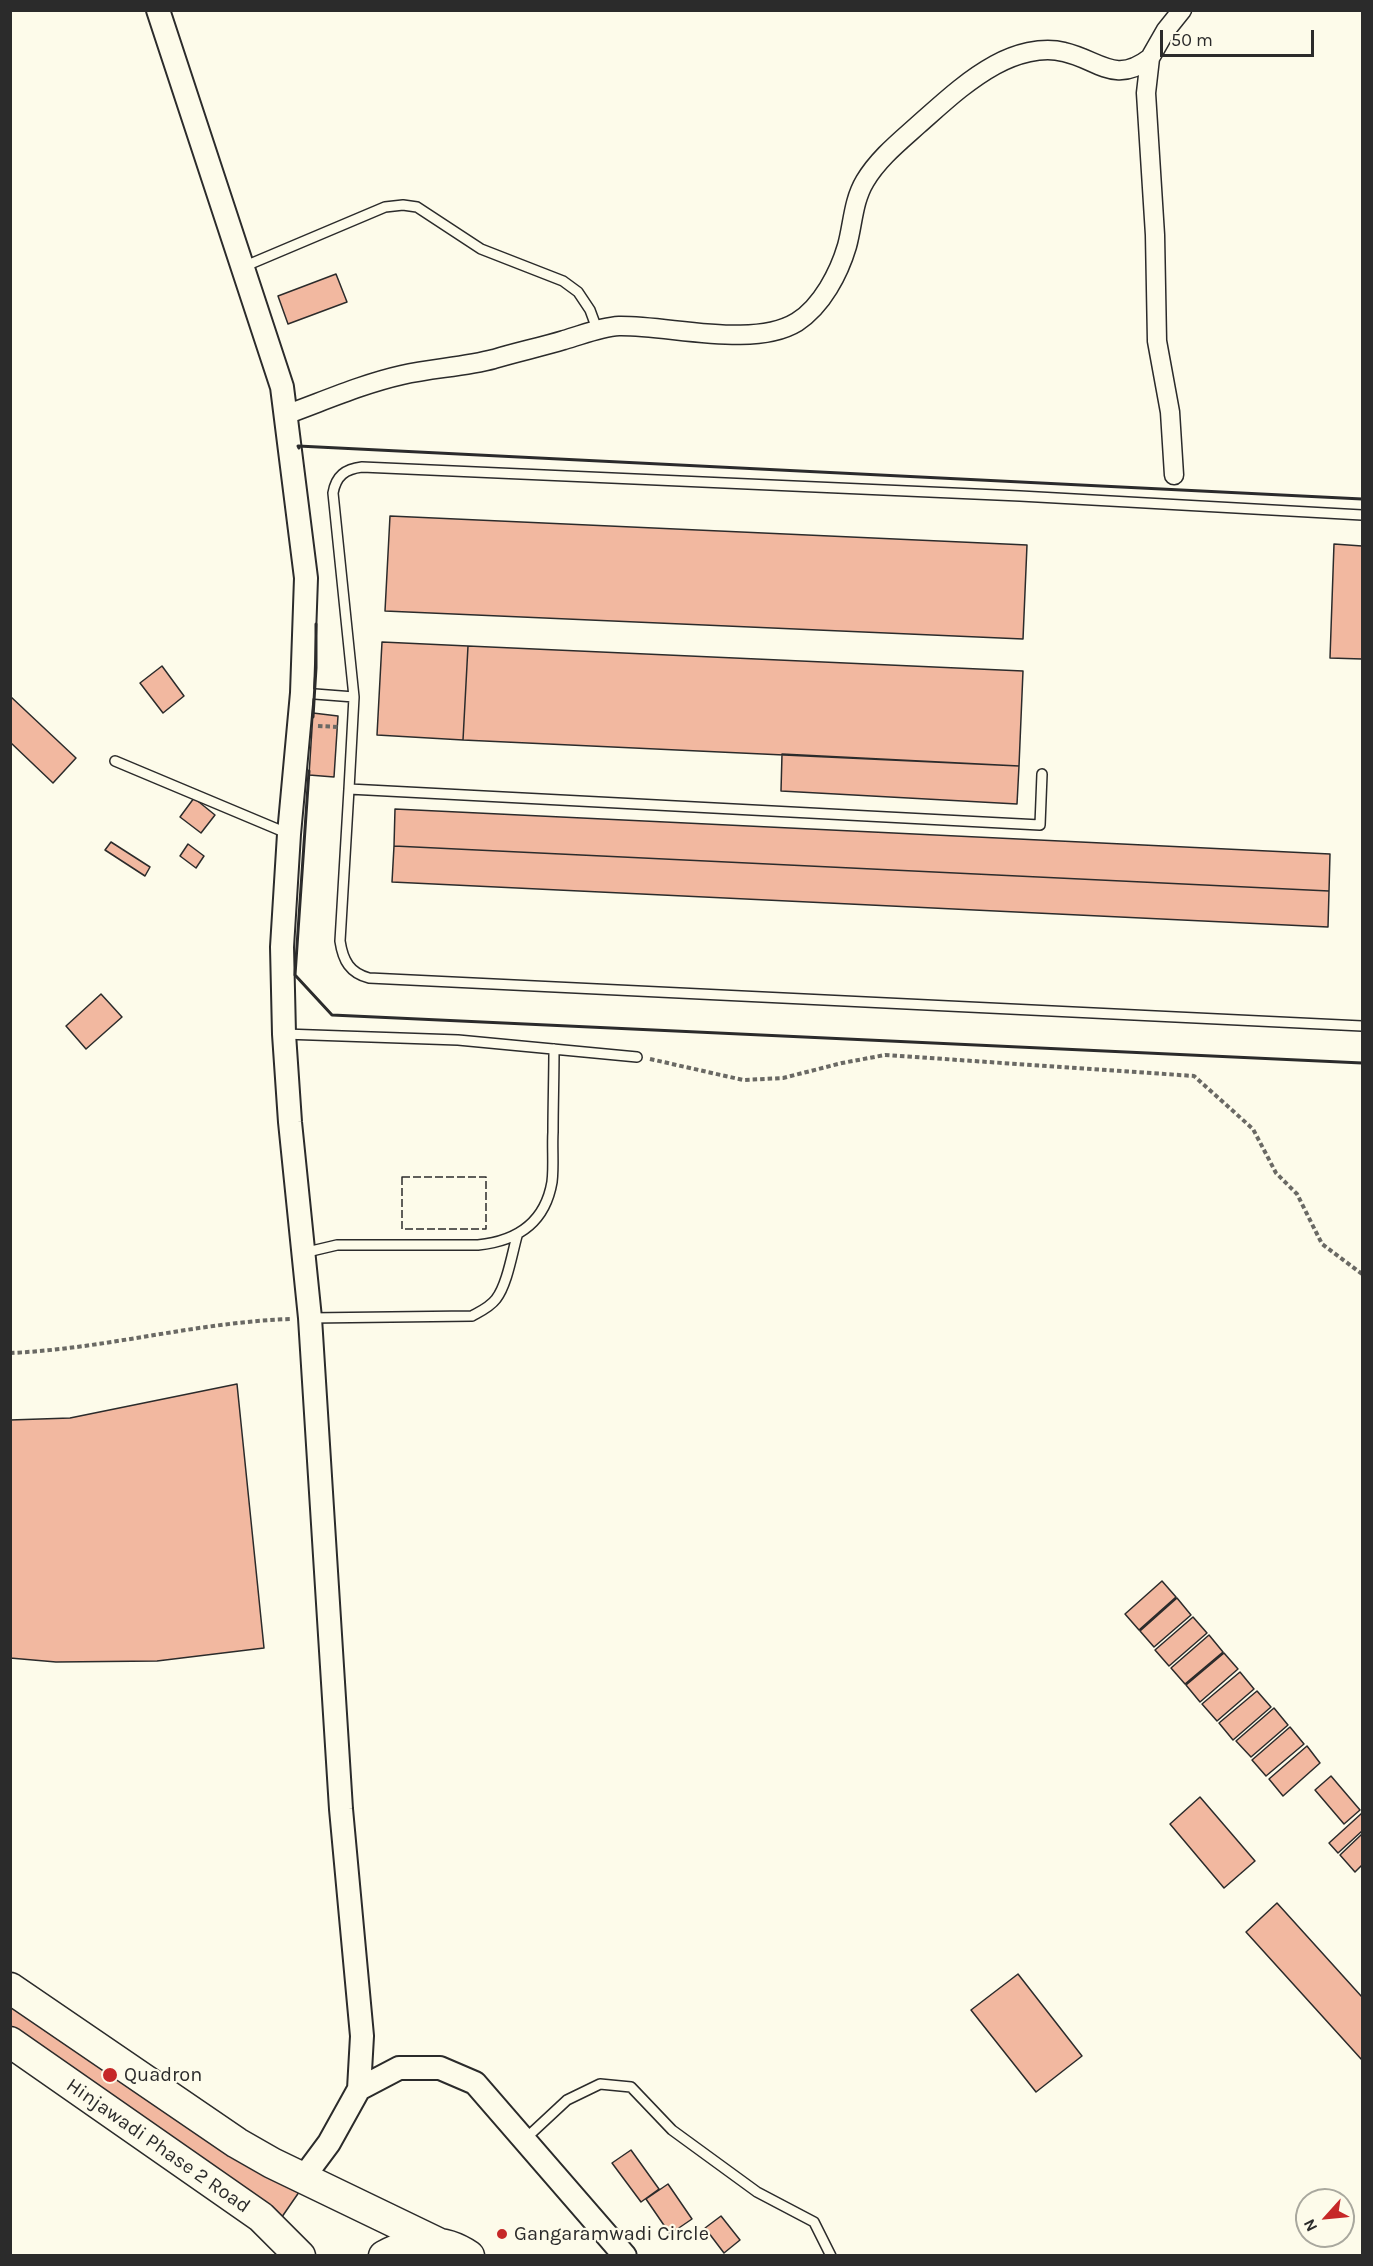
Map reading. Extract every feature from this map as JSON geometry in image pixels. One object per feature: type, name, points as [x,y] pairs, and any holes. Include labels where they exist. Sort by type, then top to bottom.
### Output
[{"type":"main road","points":[[10,1988],[237,2143],[303,2178],[469,2256]]},
{"type":"main road","name":"Hinjawadi Phase 2 Road","points":[[10,2042],[261,2217],[300,2256]]},
{"type":"main road","points":[[384,2256],[401,2247],[420,2242],[440,2244]]},
{"type":"street","points":[[158,10],[282,387],[306,578],[302,693],[288,834],[282,948],[284,1034],[290,1122],[310,1318],[341,1809],[362,2036],[359,2089],[329,2144],[303,2178]]},
{"type":"street","points":[[1174,475],[1170,412],[1157,341],[1155,235],[1146,93],[1150,58],[1166,30],[1182,10]]},
{"type":"street","points":[[285,415],[368,385],[404,375],[486,361],[597,329],[618,326],[741,334],[771,333],[797,321],[820,300],[836,275],[847,245],[853,210],[864,182],[886,154],[962,86],[997,64],[1034,50],[1064,52],[1100,67],[1120,72],[1138,67],[1150,58]]},
{"type":"street","points":[[359,2089],[399,2068],[440,2068],[475,2083],[625,2256]]},
{"type":"lane","points":[[243,268],[385,207],[404,205],[417,207],[481,249],[507,257],[564,281],[578,292],[590,310],[597,329]]},
{"type":"lane","points":[[1362,515],[996,495],[362,466],[342,473],[335,482],[333,493],[354,697],[340,941],[342,954],[356,975],[369,978],[1362,1026]]},
{"type":"lane","points":[[302,693],[354,697]]},
{"type":"lane","points":[[115,761],[288,834]]},
{"type":"lane","points":[[349,789],[1040,825],[1042,774]]},
{"type":"lane","points":[[284,1034],[458,1040],[637,1057]]},
{"type":"lane","points":[[303,1252],[337,1245],[496,1243],[517,1236],[532,1224],[544,1206],[552,1182],[554,1049]]},
{"type":"lane","points":[[310,1318],[472,1316],[485,1309],[496,1299],[517,1236]]},
{"type":"lane","points":[[525,2140],[567,2100],[600,2084],[631,2086],[672,2130],[757,2192],[814,2223],[831,2256]]},
{"type":"path","points":[[312,726],[353,728]]},
{"type":"path","points":[[637,1057],[742,1080],[783,1078],[885,1055],[1194,1076],[1252,1130],[1276,1173],[1297,1194],[1322,1244],[1362,1274]]},
{"type":"path","points":[[10,1353],[69,1349],[223,1323],[310,1318]]},
{"type":"building","points":[[336,274],[347,302],[288,324],[278,296]]},
{"type":"building","points":[[390,516],[1027,545],[1023,639],[385,611]]},
{"type":"building","points":[[1334,544],[1362,546],[1362,659],[1330,658]]},
{"type":"building","points":[[382,642],[468,646],[463,740],[377,735]]},
{"type":"building","points":[[468,646],[1023,671],[1019,766],[463,740]]},
{"type":"building","points":[[162,666],[184,696],[163,713],[140,683]]},
{"type":"building","points":[[10,696],[76,758],[53,783],[10,742]]},
{"type":"building","points":[[313,713],[338,716],[334,777],[309,775]]},
{"type":"building","points":[[782,754],[1019,766],[1017,804],[781,791]]},
{"type":"building","points":[[194,798],[215,815],[201,833],[180,817]]},
{"type":"building","points":[[395,809],[1330,854],[1329,891],[394,846]]},
{"type":"building","points":[[111,842],[150,867],[145,876],[105,850]]},
{"type":"building","points":[[188,844],[204,856],[196,868],[180,856]]},
{"type":"building","points":[[394,846],[1329,891],[1328,927],[392,882]]},
{"type":"building","points":[[101,994],[122,1017],[86,1049],[66,1026]]},
{"type":"building","points":[[237,1384],[264,1648],[157,1661],[56,1662],[10,1658],[10,1420],[70,1418]]},
{"type":"building","points":[[1162,1581],[1176,1597],[1139,1630],[1125,1614]]},
{"type":"building","points":[[1177,1598],[1191,1615],[1154,1647],[1140,1631]]},
{"type":"building","points":[[1193,1617],[1207,1633],[1169,1666],[1155,1650]]},
{"type":"building","points":[[1209,1635],[1223,1652],[1185,1684],[1171,1668]]},
{"type":"building","points":[[1224,1653],[1238,1669],[1200,1702],[1186,1685]]},
{"type":"building","points":[[1240,1672],[1254,1689],[1217,1721],[1202,1704]]},
{"type":"building","points":[[1257,1691],[1271,1707],[1233,1740],[1219,1723]]},
{"type":"building","points":[[1274,1708],[1288,1725],[1251,1757],[1236,1741]]},
{"type":"building","points":[[1290,1727],[1304,1744],[1266,1776],[1252,1760]]},
{"type":"building","points":[[1307,1746],[1320,1763],[1283,1796],[1269,1779]]},
{"type":"building","points":[[1331,1776],[1360,1810],[1344,1824],[1315,1790]]},
{"type":"building","points":[[1200,1797],[1255,1861],[1224,1888],[1170,1824]]},
{"type":"building","points":[[1362,1813],[1362,1831],[1338,1853],[1329,1843]]},
{"type":"building","points":[[1362,1834],[1362,1865],[1355,1872],[1340,1855]]},
{"type":"building","points":[[1277,1903],[1362,1997],[1362,2060],[1246,1932]]},
{"type":"building","points":[[10,1974],[306,2182],[275,2227],[10,2040]]},
{"type":"building","points":[[1018,1974],[1082,2056],[1036,2092],[971,2010]]},
{"type":"building","points":[[631,2150],[659,2189],[641,2202],[612,2163]]},
{"type":"building","points":[[668,2184],[692,2219],[670,2234],[646,2199]]},
{"type":"building","points":[[721,2216],[740,2240],[724,2253],[705,2228]]},
{"type":"fence","points":[[402,1177],[486,1177],[486,1229],[402,1229],[402,1177]]},
{"type":"wall","points":[[299,448],[298,446],[1362,499]]},
{"type":"wall","points":[[313,717],[316,624]]},
{"type":"wall","points":[[309,771],[295,975],[332,1015],[1362,1063]]},
{"type":"place","name":"Quadron","points":[[110,2075]]},
{"type":"place","name":"Gangaramwadi Circle","points":[[502,2234]]}]
